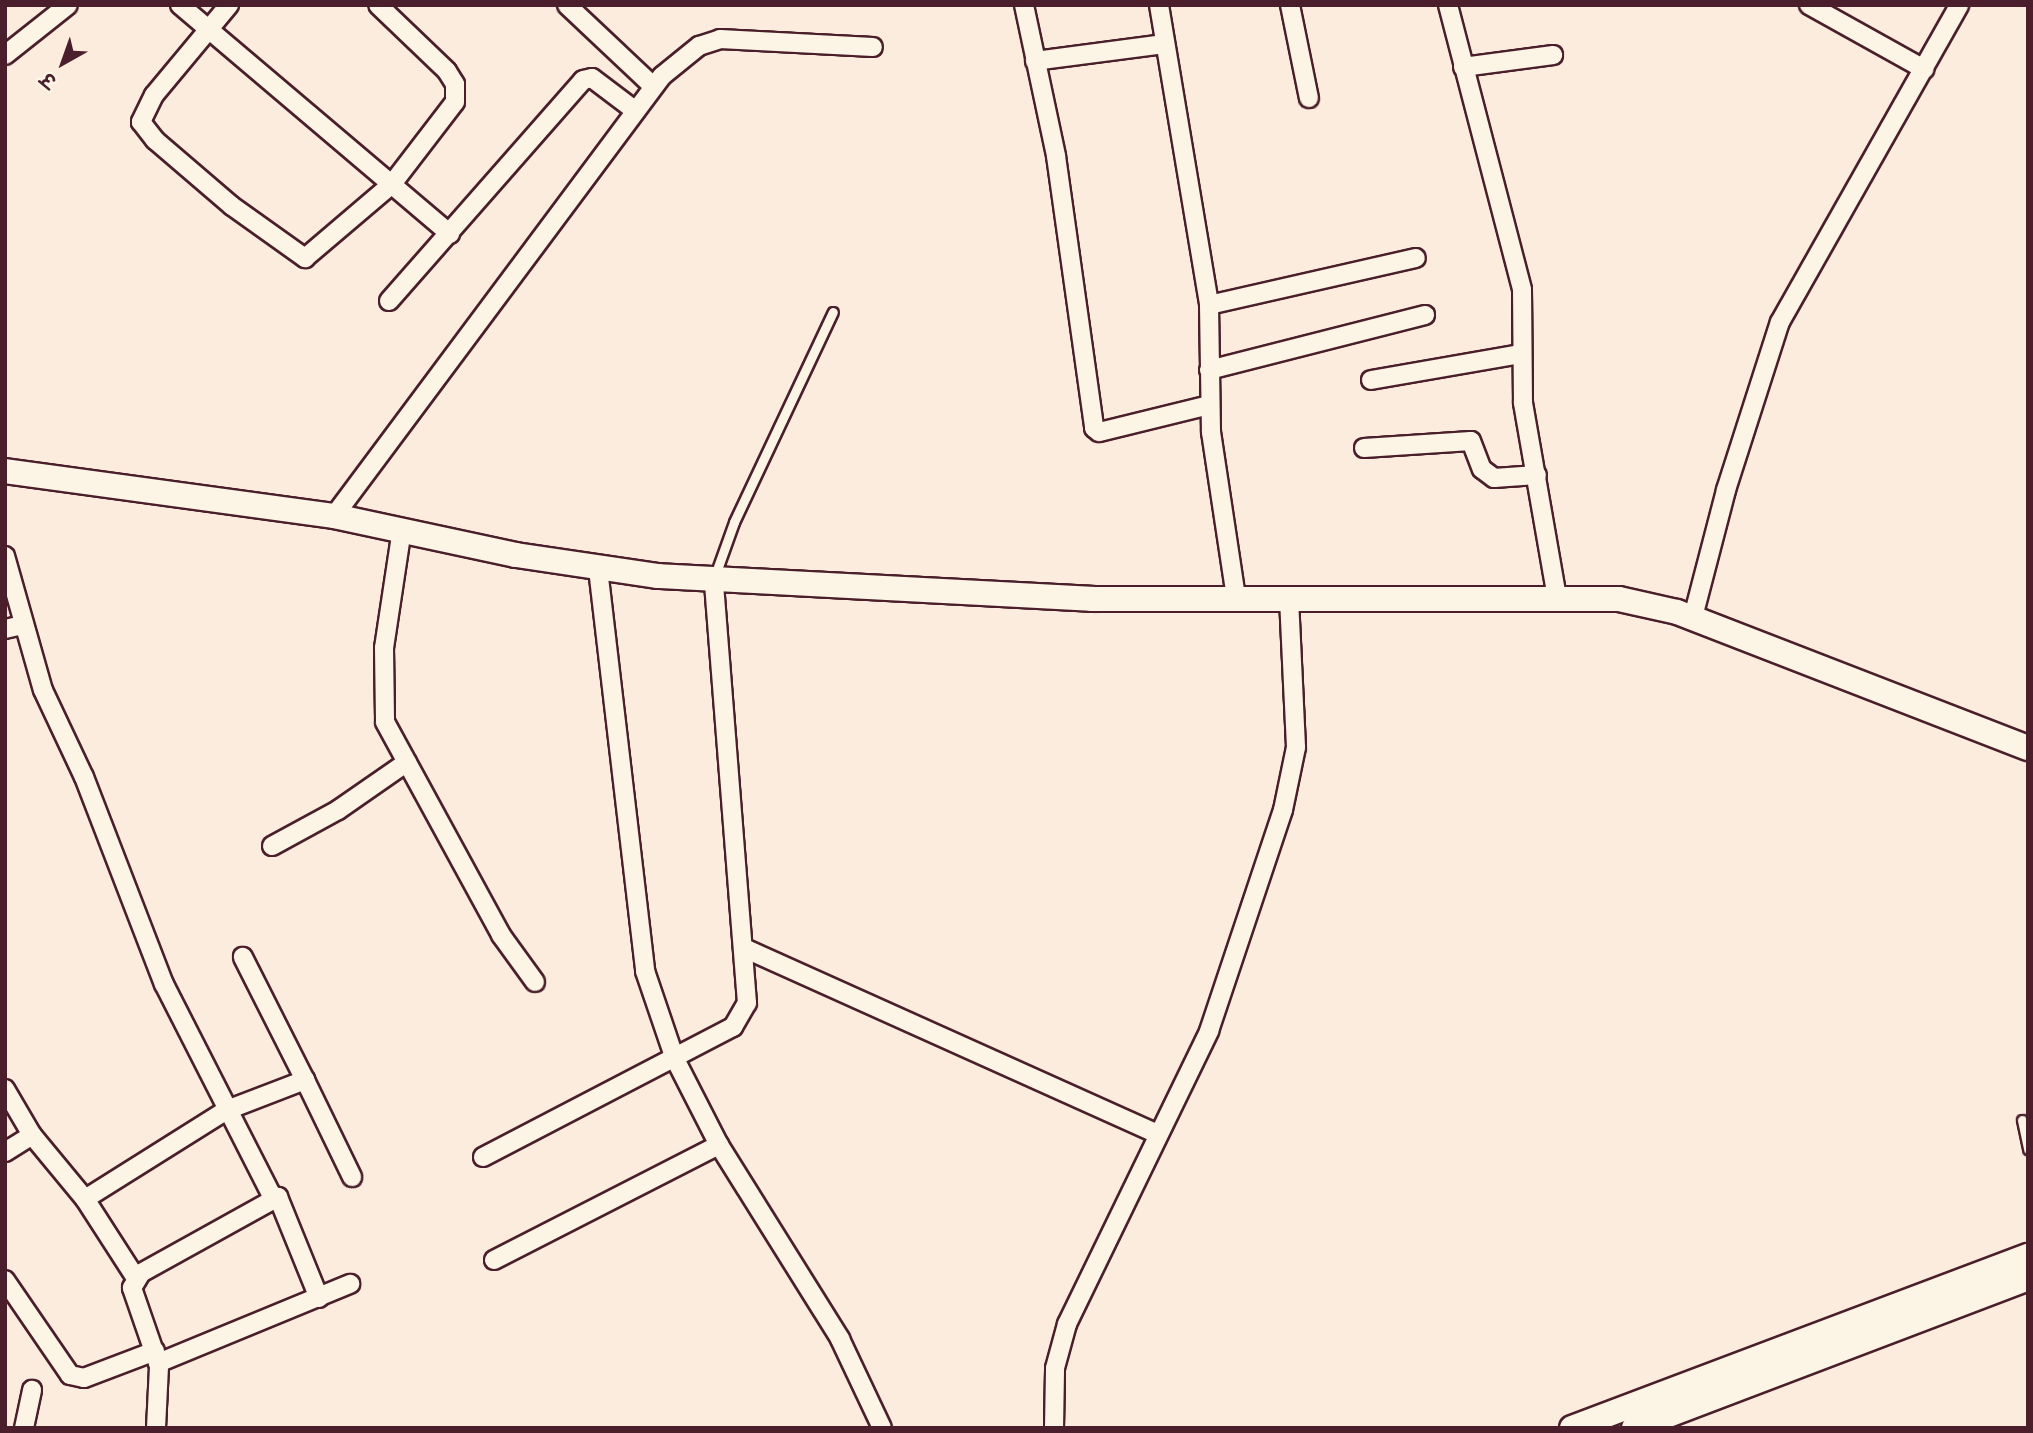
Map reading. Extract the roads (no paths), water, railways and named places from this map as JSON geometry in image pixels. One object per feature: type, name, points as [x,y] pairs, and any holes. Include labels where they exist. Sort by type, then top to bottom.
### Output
[{"type":"street","points":[[5,55],[68,5]]},
{"type":"street","points":[[180,5],[450,233]]},
{"type":"street","points":[[229,5],[205,28],[154,94],[141,122],[155,140],[232,206],[305,258],[392,184],[457,93],[447,71],[378,5]]},
{"type":"street","points":[[566,5],[653,86]]},
{"type":"street","points":[[1024,5],[1056,156],[1094,428],[1099,432],[1209,405]]},
{"type":"street","points":[[1159,5],[1209,305],[1209,405],[1236,598]]},
{"type":"street","points":[[1290,5],[1309,98]]},
{"type":"street","points":[[1448,5],[1522,290],[1520,354],[1523,403],[1557,598]]},
{"type":"street","points":[[1809,5],[1924,69]]},
{"type":"street","points":[[1693,617],[1726,490],[1780,322],[1959,5]]},
{"type":"street","points":[[334,516],[633,109],[653,86],[699,46],[720,39],[873,47]]},
{"type":"street","points":[[1035,61],[1165,44]]},
{"type":"street","points":[[1463,67],[1553,55]]},
{"type":"street","points":[[388,301],[583,80],[592,78],[633,109]]},
{"type":"street","points":[[1209,305],[1416,258]]},
{"type":"street","points":[[1209,370],[1425,315]]},
{"type":"street","points":[[1371,380],[1520,354]]},
{"type":"street","points":[[1364,448],[1471,441],[1487,474],[1503,479],[1537,475]]},
{"type":"street","points":[[5,471],[334,516],[598,569],[714,580],[1004,596],[1289,601],[1619,599],[1693,617],[2028,748]]},
{"type":"street","points":[[402,529],[384,648],[385,722],[501,935],[535,982]]},
{"type":"street","points":[[5,556],[43,690],[84,777],[164,985],[273,1198],[285,1204],[319,1298]]},
{"type":"street","points":[[598,569],[645,971],[675,1059],[719,1145],[840,1339],[882,1428]]},
{"type":"street","points":[[483,1157],[675,1059],[733,1027],[741,1016],[750,984],[714,580]]},
{"type":"street","points":[[1054,1428],[1055,1367],[1066,1324],[1209,1031],[1292,775],[1289,601]]},
{"type":"street","points":[[5,629],[23,625]]},
{"type":"street","points":[[272,846],[338,810],[407,762]]},
{"type":"street","points":[[746,949],[1158,1133]]},
{"type":"street","points":[[243,957],[352,1177]]},
{"type":"street","points":[[85,1199],[227,1110],[305,1080]]},
{"type":"street","points":[[5,1089],[32,1135],[85,1199],[136,1278],[133,1293],[156,1357],[156,1428]]},
{"type":"street","points":[[5,1152],[32,1135]]},
{"type":"street","points":[[494,1260],[719,1145]]},
{"type":"street","points":[[136,1278],[273,1198]]},
{"type":"street","points":[[1572,1428],[2028,1256]]},
{"type":"street","points":[[1634,1428],[2028,1278]]},
{"type":"street","points":[[5,1280],[70,1375],[84,1378],[156,1357],[319,1298],[350,1284]]},
{"type":"street","points":[[24,1428],[32,1390]]},
{"type":"lane","points":[[714,580],[734,522],[834,312]]},
{"type":"lane","points":[[2022,1120],[2028,1149]]}]
